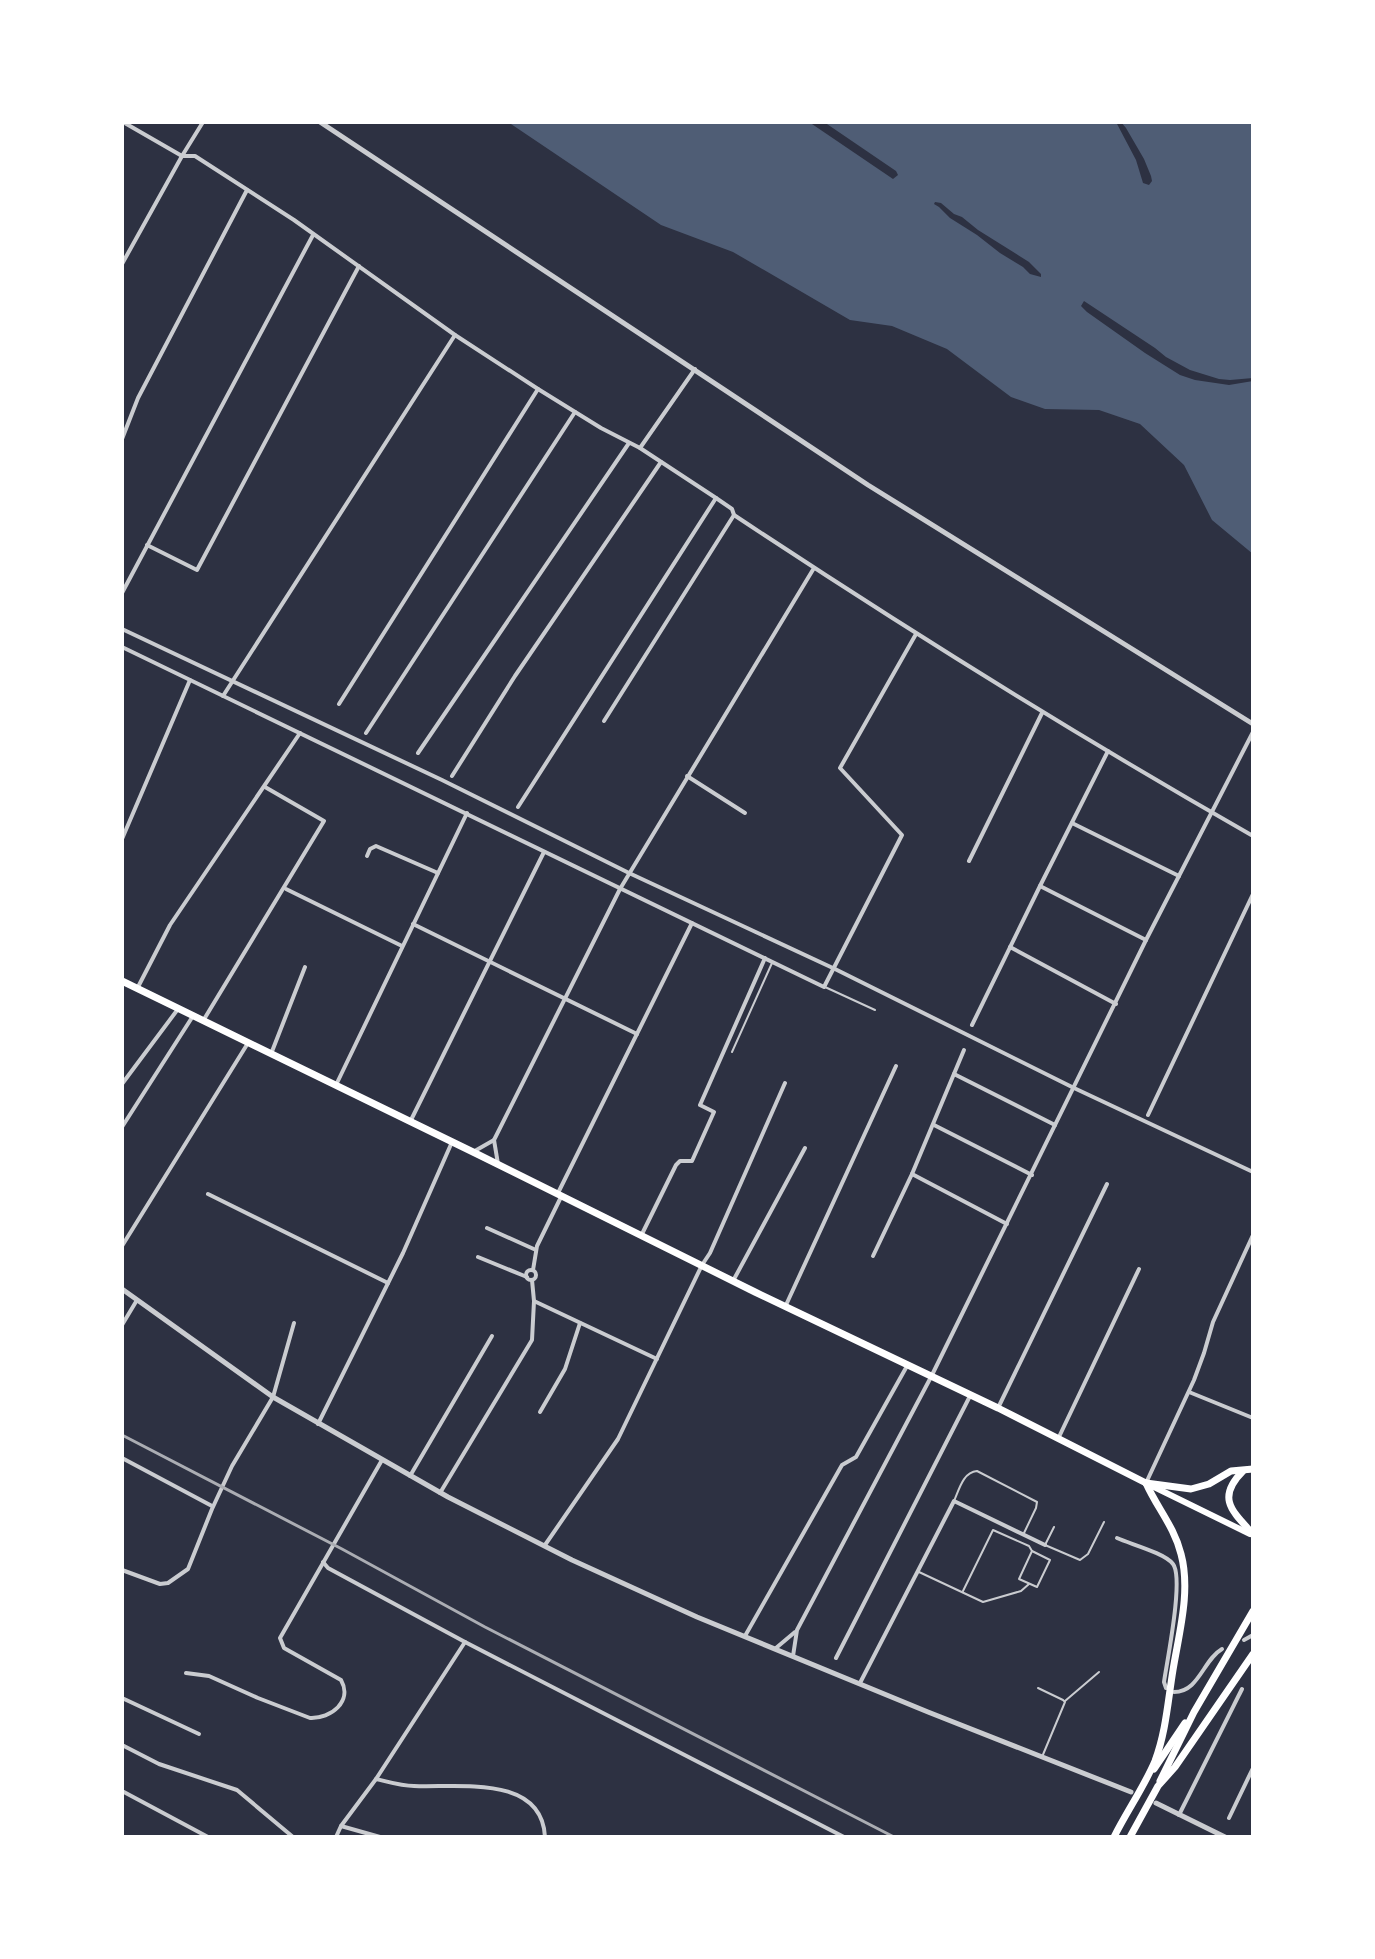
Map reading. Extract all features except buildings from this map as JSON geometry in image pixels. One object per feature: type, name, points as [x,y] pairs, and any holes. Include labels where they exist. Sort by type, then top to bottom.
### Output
[{"type":"main road","points":[[122,981],[1253,1535]]},
{"type":"main road","points":[[1146,1483],[1191,1489],[1209,1484],[1231,1471],[1253,1469]]},
{"type":"main road","points":[[1243,1471],[1230,1486],[1228,1501],[1253,1535]]},
{"type":"main road","points":[[1146,1483],[1170,1523],[1183,1559],[1185,1577],[1167,1747],[1158,1786]]},
{"type":"main road","points":[[1114,1837],[1167,1747],[1194,1712],[1253,1611]]},
{"type":"main road","points":[[1130,1837],[1158,1786],[1175,1767],[1253,1654]]},
{"type":"street","points":[[123,122],[182,156],[195,156],[313,234],[455,335],[575,412],[640,448],[732,509],[734,515],[916,634],[1042,713],[1253,836]]},
{"type":"street","points":[[122,264],[203,122]]},
{"type":"street","points":[[320,122],[868,485],[1253,724]]},
{"type":"street","points":[[122,439],[138,398],[247,190]]},
{"type":"street","points":[[122,593],[313,234]]},
{"type":"street","points":[[147,545],[197,570],[359,266]]},
{"type":"street","points":[[223,696],[455,335]]},
{"type":"street","points":[[640,448],[695,369]]},
{"type":"street","points":[[339,704],[538,389]]},
{"type":"street","points":[[366,733],[575,412]]},
{"type":"street","points":[[418,753],[629,443]]},
{"type":"street","points":[[452,776],[515,676],[661,462]]},
{"type":"street","points":[[518,807],[716,498]]},
{"type":"street","points":[[604,721],[734,515]]},
{"type":"street","points":[[473,1152],[494,1140],[620,889],[814,568]]},
{"type":"street","points":[[122,629],[1253,1172]]},
{"type":"street","points":[[122,647],[824,987],[902,835],[840,768],[916,634]]},
{"type":"street","points":[[122,839],[190,680]]},
{"type":"street","points":[[969,861],[1042,713]]},
{"type":"street","points":[[793,1656],[797,1630],[931,1377],[1146,940],[1253,732]]},
{"type":"street","points":[[137,988],[170,925],[300,733]]},
{"type":"street","points":[[972,1025],[1108,751]]},
{"type":"street","points":[[687,776],[745,813]]},
{"type":"street","points":[[203,1021],[324,821],[265,787]]},
{"type":"street","points":[[335,1085],[467,813]]},
{"type":"street","points":[[1072,823],[1179,876]]},
{"type":"street","points":[[367,856],[370,849],[376,846],[438,873]]},
{"type":"street","points":[[410,1122],[545,852]]},
{"type":"street","points":[[1040,886],[1146,940]]},
{"type":"street","points":[[286,889],[402,946]]},
{"type":"street","points":[[1148,1115],[1253,894]]},
{"type":"street","points":[[440,1493],[532,1340],[534,1301],[527,1272],[533,1270],[536,1250],[559,1196],[692,923]]},
{"type":"street","points":[[413,924],[637,1034]]},
{"type":"street","points":[[1010,947],[1116,1004]]},
{"type":"street","points":[[641,1236],[676,1165],[680,1161],[692,1161],[696,1153],[714,1112],[700,1105],[765,958]]},
{"type":"street","points":[[271,1055],[305,967]]},
{"type":"street","points":[[122,1084],[178,1008]]},
{"type":"street","points":[[122,1127],[193,1016]]},
{"type":"street","points":[[122,1246],[248,1043]]},
{"type":"street","points":[[873,1256],[912,1174],[964,1050]]},
{"type":"street","points":[[785,1307],[896,1066]]},
{"type":"street","points":[[954,1074],[1056,1125]]},
{"type":"street","points":[[545,1545],[618,1439],[710,1253],[785,1083]]},
{"type":"street","points":[[933,1125],[1032,1175]]},
{"type":"street","points":[[494,1140],[498,1164]]},
{"type":"street","points":[[318,1424],[419,1219],[452,1142]]},
{"type":"street","points":[[733,1281],[805,1148]]},
{"type":"street","points":[[912,1174],[1007,1224]]},
{"type":"street","points":[[998,1408],[1107,1184]]},
{"type":"street","points":[[208,1194],[388,1283]]},
{"type":"street","points":[[487,1228],[536,1250]]},
{"type":"street","points":[[1146,1483],[1189,1392],[1213,1322],[1253,1235]]},
{"type":"street","points":[[478,1257],[530,1279]]},
{"type":"street","points":[[1058,1439],[1139,1269]]},
{"type":"street","points":[[122,1289],[273,1397],[440,1493],[631,1588],[1131,1792]]},
{"type":"street","points":[[122,1325],[137,1300]]},
{"type":"street","points":[[534,1301],[657,1359]]},
{"type":"street","points":[[122,1570],[160,1584],[168,1583],[188,1569],[232,1466],[273,1397],[294,1323]]},
{"type":"street","points":[[540,1412],[565,1369],[580,1323]]},
{"type":"street","points":[[410,1476],[492,1336]]},
{"type":"street","points":[[745,1636],[842,1465],[856,1457],[907,1366]]},
{"type":"street","points":[[1189,1392],[1253,1418]]},
{"type":"street","points":[[836,1658],[970,1396]]},
{"type":"street","points":[[122,1458],[213,1506]]},
{"type":"street","points":[[186,1673],[209,1676],[301,1715],[318,1718],[332,1713],[341,1704],[345,1690],[341,1680],[284,1648],[280,1638],[382,1460]]},
{"type":"street","points":[[860,1683],[954,1501],[1045,1545]]},
{"type":"street","points":[[1117,1538],[1164,1557],[1176,1570],[1177,1592],[1164,1682],[1166,1688]]},
{"type":"street","points":[[323,1562],[328,1568],[465,1642],[844,1837]]},
{"type":"street","points":[[776,1648],[797,1630]]},
{"type":"street","points":[[1244,1640],[1253,1635]]},
{"type":"street","points":[[336,1837],[465,1642]]},
{"type":"street","points":[[1174,1692],[1192,1686],[1212,1656],[1222,1649]]},
{"type":"street","points":[[1179,1815],[1242,1689]]},
{"type":"street","points":[[122,1698],[199,1734]]},
{"type":"street","points":[[122,1745],[159,1764],[237,1790],[293,1837]]},
{"type":"street","points":[[1229,1818],[1253,1768]]},
{"type":"street","points":[[376,1779],[409,1786],[498,1789],[518,1794],[530,1801],[540,1816],[545,1837]]},
{"type":"street","points":[[122,1791],[208,1837]]},
{"type":"street","points":[[1156,1803],[1225,1837]]},
{"type":"street","points":[[341,1826],[380,1837]]},
{"type":"lane","points":[[732,1052],[773,962]]},
{"type":"lane","points":[[824,987],[875,1010]]},
{"type":"lane","points":[[954,1501],[966,1476],[977,1471],[1037,1502],[1023,1534]]},
{"type":"lane","points":[[1054,1527],[1045,1545],[1075,1559],[1082,1559],[1088,1554],[1104,1522]]},
{"type":"lane","points":[[962,1592],[993,1530],[1049,1559],[1037,1587],[1019,1578],[1032,1551]]},
{"type":"lane","points":[[917,1571],[983,1602],[1021,1591],[1029,1584]]},
{"type":"lane","points":[[1042,1758],[1064,1701],[1099,1672]]},
{"type":"lane","points":[[1038,1688],[1064,1701]]},
{"type":"water","points":[[508,122],[1253,122],[1253,554],[1212,520],[1184,465],[1140,424],[1099,410],[1045,409],[1011,397],[947,349],[892,326],[850,320],[733,252],[661,225]]},
{"type":"pier","points":[[809,122],[824,122],[898,175],[893,179]]},
{"type":"pier","points":[[1116,122],[1121,122],[1126,128],[1144,159],[1152,181],[1149,185],[1143,183],[1136,160]]},
{"type":"pier","points":[[935,202],[1029,262],[1041,277],[1030,274],[950,218]]},
{"type":"pier","points":[[1084,301],[1190,370],[1219,379],[1253,378],[1253,381],[1229,385],[1180,375],[1087,312],[1081,306]]},
{"type":"railway","points":[[122,1435],[485,1627],[894,1837]]}]
